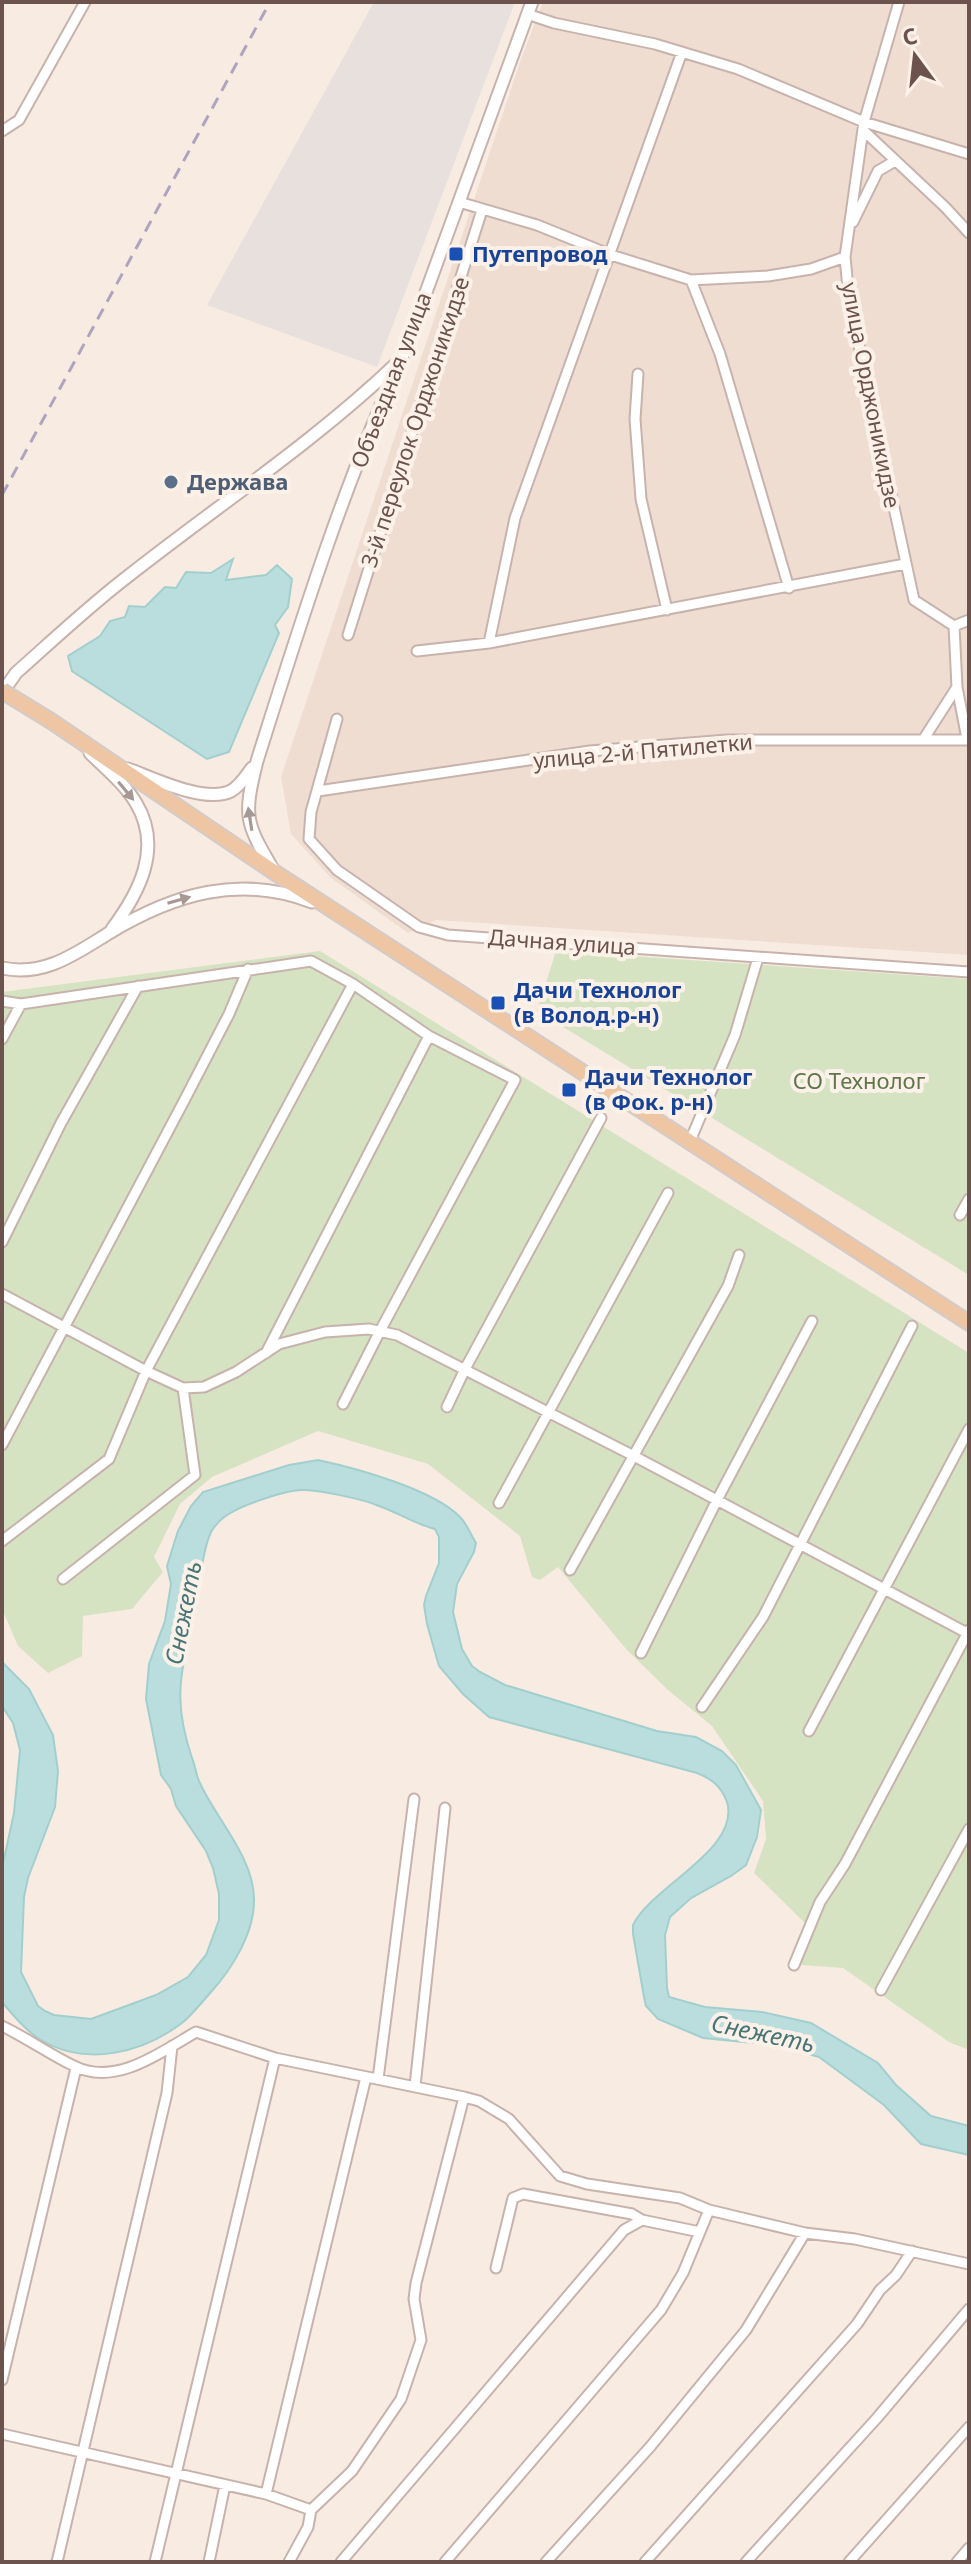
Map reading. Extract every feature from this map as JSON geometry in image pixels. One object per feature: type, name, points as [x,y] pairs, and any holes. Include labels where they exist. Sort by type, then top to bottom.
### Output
[{"type":"main road","points":[[2,692],[51,721],[274,872],[969,1323]]},
{"type":"street","points":[[2,131],[19,120],[85,2]]},
{"type":"street","name":"улица Орджоникидзе","points":[[899,2],[863,126],[845,257],[849,299],[914,600],[954,626]]},
{"type":"street","points":[[529,8],[554,23],[655,44],[738,69],[863,126],[969,154]]},
{"type":"street","name":"Объездная улица","points":[[274,872],[248,823],[250,790],[257,761],[315,579],[382,401],[402,358],[529,8]]},
{"type":"street","points":[[489,643],[515,518],[682,52]]},
{"type":"street","points":[[863,126],[969,233]]},
{"type":"street","points":[[849,228],[878,171],[895,161]]},
{"type":"street","points":[[459,202],[537,225],[611,255],[691,280],[768,276],[811,269],[845,257]]},
{"type":"street","name":"3-й переулок Орджоникидзе","points":[[348,635],[482,210]]},
{"type":"street","points":[[691,280],[720,354],[789,588]]},
{"type":"street","points":[[2,685],[125,578],[303,444],[366,393],[402,358]]},
{"type":"street","points":[[638,374],[635,419],[641,499],[667,610]]},
{"type":"street","points":[[366,393],[374,393],[382,401]]},
{"type":"street","points":[[417,651],[489,643],[905,564]]},
{"type":"street","points":[[968,740],[957,687],[954,626],[969,620]]},
{"type":"street","points":[[2,692],[16,673]]},
{"type":"street","points":[[923,740],[957,687]]},
{"type":"street","name":"Дачная улица","points":[[337,719],[311,812],[309,839],[337,870],[419,927],[448,935],[969,972]]},
{"type":"street","points":[[72,735],[136,802],[148,835],[147,866],[140,885],[109,933]]},
{"type":"street","name":"улица 2-й Пятилетки","points":[[318,791],[590,751],[727,740],[968,740]]},
{"type":"street","points":[[115,764],[199,794],[217,795],[231,791],[241,783],[257,761]]},
{"type":"street","points":[[2,968],[29,970],[51,966],[166,903],[214,889],[280,891],[311,901],[350,921]]},
{"type":"street","points":[[690,1141],[735,1035],[758,958]]},
{"type":"street","points":[[2,1001],[21,1004],[311,961],[353,984],[429,1036],[515,1080],[343,1404]]},
{"type":"street","points":[[2,1445],[229,1014],[248,969]]},
{"type":"street","points":[[2,1541],[109,1459],[146,1371],[353,984]]},
{"type":"street","points":[[2,1242],[61,1123],[138,986]]},
{"type":"street","points":[[2,1039],[21,1004]]},
{"type":"street","points":[[266,1353],[429,1036]]},
{"type":"street","points":[[447,1407],[601,1118]]},
{"type":"street","points":[[499,1503],[668,1193]]},
{"type":"street","points":[[960,1215],[969,1199]]},
{"type":"street","points":[[570,1570],[728,1286],[739,1255]]},
{"type":"street","points":[[2,1294],[183,1388],[204,1387],[236,1372],[279,1344],[325,1332],[369,1329],[397,1335],[968,1633],[845,1864],[820,1902],[794,1965]]},
{"type":"street","points":[[641,1653],[717,1500],[812,1321]]},
{"type":"street","points":[[702,1707],[763,1617],[912,1326]]},
{"type":"street","points":[[63,1579],[195,1475],[183,1388]]},
{"type":"street","points":[[809,1731],[969,1429]]},
{"type":"street","points":[[378,2079],[414,1799]]},
{"type":"street","points":[[415,2086],[445,1808]]},
{"type":"street","points":[[881,1990],[969,1829]]},
{"type":"street","points":[[2,2026],[23,2035],[76,2068],[93,2072],[132,2069],[196,2032],[275,2058],[464,2097],[479,2101],[509,2119],[560,2176],[587,2184],[680,2198],[709,2210],[805,2233],[855,2239],[969,2264]]},
{"type":"street","points":[[57,2562],[167,2093],[172,2046]]},
{"type":"street","points":[[155,2562],[275,2058]]},
{"type":"street","points":[[2,2380],[76,2068]]},
{"type":"street","points":[[266,2494],[366,2077]]},
{"type":"street","points":[[289,2562],[308,2527],[311,2510],[352,2471],[401,2399],[421,2340],[414,2299],[416,2283],[464,2097]]},
{"type":"street","points":[[496,2268],[513,2198],[523,2194],[632,2214],[642,2220],[700,2232]]},
{"type":"street","points":[[445,2562],[661,2310],[683,2273],[709,2210]]},
{"type":"street","points":[[341,2562],[624,2230],[642,2220]]},
{"type":"street","points":[[546,2562],[650,2447],[746,2330],[805,2233]]},
{"type":"street","points":[[645,2562],[857,2324],[912,2251]]},
{"type":"street","points":[[746,2562],[877,2418],[969,2309]]},
{"type":"street","points":[[849,2562],[969,2427]]},
{"type":"street","points":[[2,2434],[266,2494],[311,2510]]},
{"type":"street","points":[[209,2562],[225,2485]]},
{"type":"street","points":[[957,2562],[969,2548]]},
{"type":"shaded area","points":[[374,2],[515,2],[377,367],[207,305]]},
{"type":"shaded area","points":[[543,2],[969,2],[969,955],[436,920],[408,933],[331,878],[291,834],[281,777],[520,62]]},
{"type":"green space","points":[[320,951],[969,1353],[969,2050],[949,2042],[843,1968],[801,1965],[812,1930],[754,1873],[766,1839],[763,1801],[712,1726],[668,1690],[626,1649],[558,1567],[540,1580],[532,1577],[520,1536],[428,1464],[318,1431],[212,1477],[180,1504],[154,1557],[163,1572],[132,1609],[83,1616],[82,1656],[48,1673],[18,1646],[2,1609],[2,992]]},
{"type":"green space","name":"СО Технолог","points":[[556,951],[969,979],[969,1275],[537,1011]]},
{"type":"water","points":[[233,559],[226,580],[266,575],[277,565],[292,579],[288,607],[275,625],[279,633],[229,752],[207,759],[72,671],[68,656],[100,636],[110,621],[125,617],[129,606],[145,607],[165,587],[176,588],[186,572],[211,573]]},
{"type":"water","name":"Снежеть","points":[[318,1460],[413,1489],[448,1507],[462,1520],[476,1543],[457,1584],[453,1612],[462,1649],[472,1666],[480,1672],[505,1685],[657,1731],[696,1737],[722,1751],[736,1765],[761,1810],[757,1837],[746,1865],[691,1898],[670,1917],[665,1935],[669,1997],[705,2007],[762,2012],[811,2023],[878,2063],[896,2085],[931,2116],[969,2126],[969,2155],[921,2144],[884,2105],[819,2057],[775,2045],[703,2038],[658,2019],[646,2006],[633,1925],[643,1910],[721,1836],[728,1819],[727,1802],[719,1787],[697,1773],[489,1717],[463,1694],[439,1666],[424,1605],[439,1563],[439,1537],[435,1529],[372,1503],[319,1492],[284,1492],[236,1510],[215,1526],[205,1551],[185,1654],[180,1702],[186,1737],[199,1781],[241,1854],[253,1885],[253,1913],[246,1938],[234,1962],[182,2023],[132,2049],[114,2053],[77,2053],[41,2040],[20,2022],[2,2002],[2,1868],[14,1813],[20,1750],[13,1723],[2,1706],[2,1662],[29,1689],[53,1735],[58,1771],[55,1807],[28,1878],[24,1897],[21,1972],[38,2006],[45,2011],[91,2019],[156,1995],[188,1977],[206,1955],[219,1920],[219,1894],[213,1868],[161,1775],[146,1699],[149,1664],[165,1621],[171,1584],[167,1566],[178,1531],[191,1506],[203,1492],[289,1465]]},
{"type":"railway","points":[[2,495],[270,2]]},
{"type":"place","name":"Путепровод","points":[[456,254]]},
{"type":"place","name":"Держава","points":[[171,482]]},
{"type":"place","name":"Дачи Технолог (в Волод.р-н)","points":[[498,1003]]},
{"type":"place","name":"Дачи Технолог (в Фок. р-н)","points":[[569,1090]]}]
